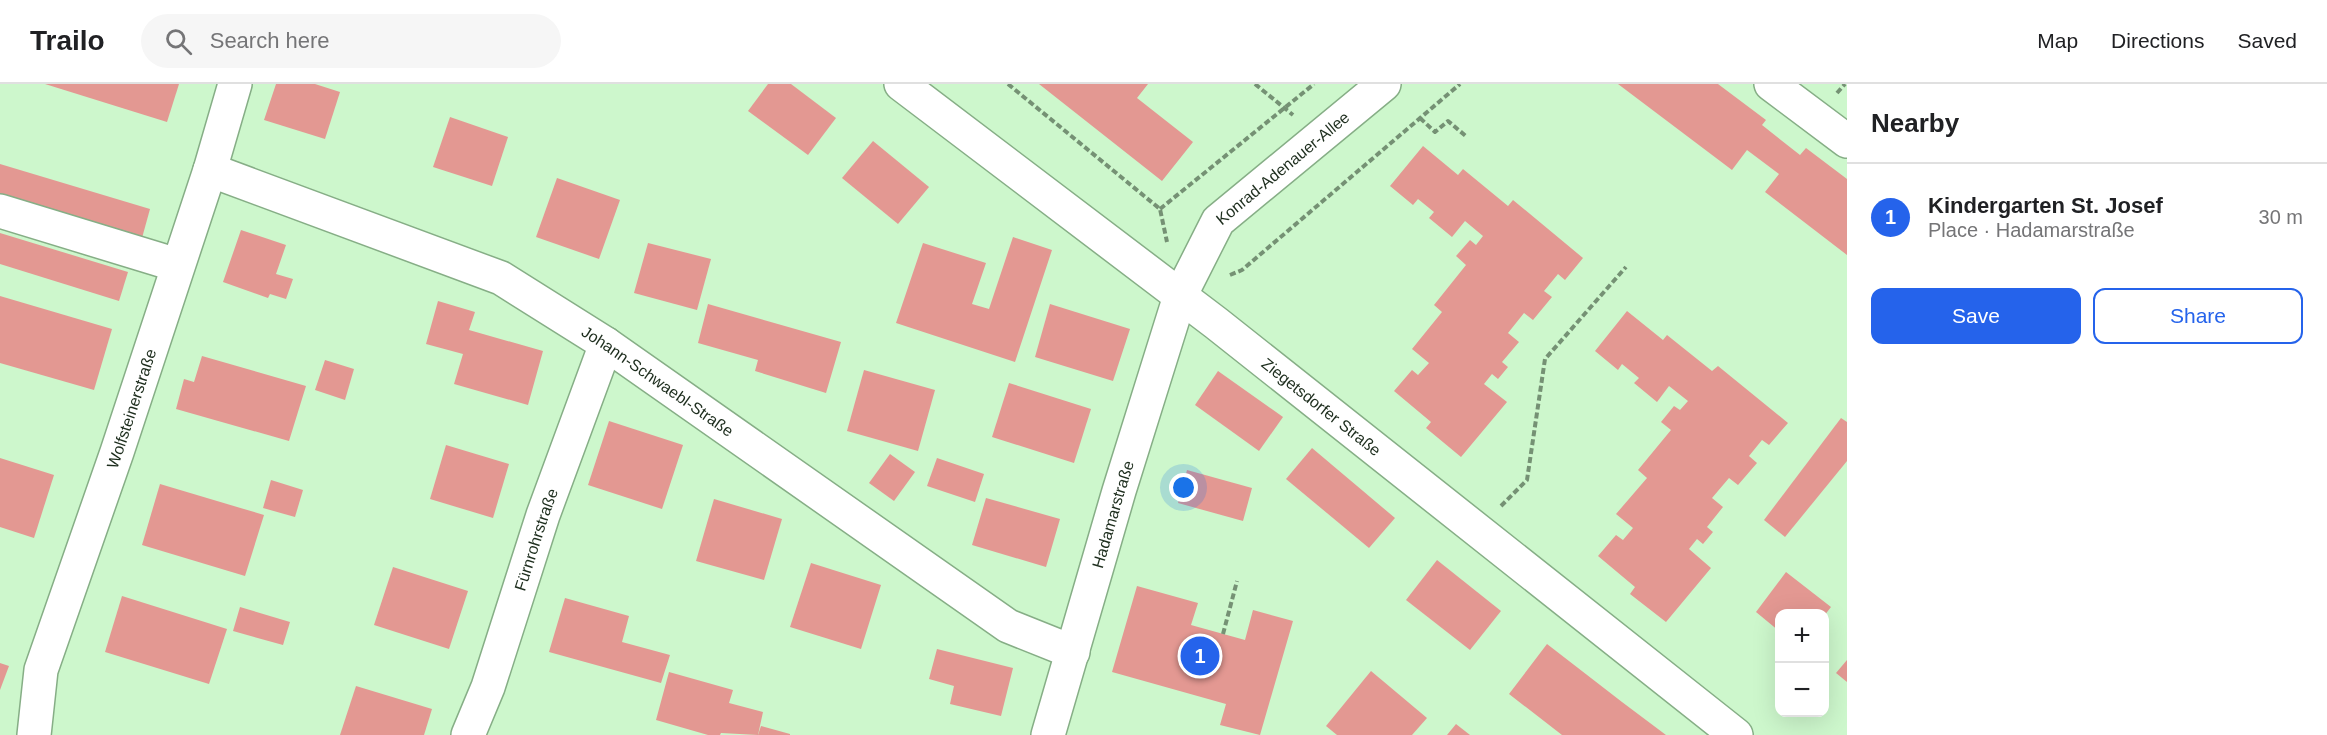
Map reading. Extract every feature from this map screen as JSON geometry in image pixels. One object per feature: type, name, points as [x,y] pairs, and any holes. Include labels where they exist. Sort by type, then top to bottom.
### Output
[{"type":"street","name":"Wolfsteinerstraße","points":[[34,735],[41,670],[210,170],[235,84]]},
{"type":"street","name":"Ziegetsdorfer Straße","points":[[901,84],[1180,296],[1736,735]]},
{"type":"street","name":"Konrad-Adenauer-Allee","points":[[1180,296],[1218,221],[1384,84]]},
{"type":"street","points":[[1770,84],[1847,141]]},
{"type":"street","name":"Johann-Schwaebl-Straße","points":[[210,170],[501,278],[606,344],[1008,626],[1073,652]]},
{"type":"street","points":[[0,211],[177,265]]},
{"type":"street","name":"Hadamarstraße","points":[[1048,735],[1119,491],[1180,296]]},
{"type":"street","name":"Fürnrohrstraße","points":[[468,735],[488,687],[543,515],[606,344]]},
{"type":"path","points":[[1008,84],[1160,209],[1314,84]]},
{"type":"path","points":[[1255,84],[1321,138]]},
{"type":"path","points":[[1180,296],[1242,270],[1460,84]]},
{"type":"path","points":[[1420,118],[1435,132],[1448,121],[1467,138]]},
{"type":"path","points":[[1477,530],[1527,480],[1545,359],[1626,267]]},
{"type":"path","points":[[1223,634],[1237,582]]},
{"type":"building","points":[[45,84],[179,84],[167,122]]},
{"type":"building","points":[[276,84],[315,84],[340,92],[325,139],[264,120]]},
{"type":"building","points":[[768,84],[791,84],[836,118],[808,155],[748,111]]},
{"type":"building","points":[[1039,84],[1148,84],[1137,98],[1193,142],[1162,181]]},
{"type":"building","points":[[1618,84],[1718,84],[1766,120],[1762,125],[1800,155],[1806,148],[1847,179],[1847,255],[1765,192],[1779,174],[1747,150],[1732,170]]},
{"type":"building","points":[[450,117],[508,137],[492,186],[433,167]]},
{"type":"building","points":[[873,141],[929,187],[898,224],[842,178]]},
{"type":"building","points":[[1423,146],[1458,175],[1463,169],[1508,206],[1513,200],[1583,258],[1565,280],[1558,274],[1544,291],[1552,297],[1533,320],[1524,313],[1508,333],[1519,342],[1502,362],[1508,367],[1498,379],[1492,374],[1484,384],[1507,402],[1461,457],[1426,428],[1431,422],[1394,391],[1412,370],[1418,375],[1429,363],[1412,349],[1442,312],[1434,305],[1466,265],[1456,256],[1470,240],[1476,245],[1483,236],[1465,221],[1452,237],[1429,218],[1434,212],[1418,199],[1413,205],[1390,186]]},
{"type":"building","points":[[0,164],[150,209],[142,238],[0,195]]},
{"type":"building","points":[[557,178],[620,200],[599,259],[536,237]]},
{"type":"building","points":[[241,230],[286,245],[276,274],[293,279],[286,299],[270,294],[268,298],[223,282]]},
{"type":"building","points":[[0,233],[128,272],[119,301],[0,264]]},
{"type":"building","points":[[1013,237],[1052,250],[1015,362],[896,323],[923,243],[986,263],[972,304],[989,309]]},
{"type":"building","points":[[648,243],[711,259],[697,310],[634,293]]},
{"type":"building","points":[[0,296],[112,329],[94,390],[0,363]]},
{"type":"building","points":[[438,301],[475,312],[469,330],[543,351],[528,405],[454,384],[463,354],[426,344]]},
{"type":"building","points":[[708,304],[841,342],[826,393],[755,371],[758,360],[698,343]]},
{"type":"building","points":[[1050,304],[1130,329],[1113,381],[1035,357]]},
{"type":"building","points":[[1627,311],[1663,340],[1667,335],[1712,371],[1718,366],[1788,423],[1769,445],[1762,440],[1749,456],[1757,463],[1738,485],[1729,478],[1712,498],[1723,507],[1707,527],[1713,532],[1703,544],[1697,539],[1689,549],[1711,568],[1666,622],[1630,594],[1635,587],[1598,556],[1616,535],[1623,540],[1633,528],[1616,514],[1647,478],[1638,470],[1671,430],[1661,422],[1674,406],[1680,410],[1688,401],[1669,386],[1657,402],[1634,383],[1639,378],[1622,364],[1618,370],[1595,351]]},
{"type":"building","points":[[202,356],[306,386],[289,441],[176,409],[184,379],[194,382]]},
{"type":"building","points":[[325,360],[354,369],[345,400],[315,390]]},
{"type":"building","points":[[864,370],[935,390],[918,451],[847,431]]},
{"type":"building","points":[[1218,371],[1283,417],[1259,451],[1195,405]]},
{"type":"building","points":[[1009,383],[1091,409],[1074,463],[992,437]]},
{"type":"building","points":[[1841,418],[1847,422],[1847,461],[1785,537],[1764,520]]},
{"type":"building","points":[[609,421],[683,445],[662,509],[588,485]]},
{"type":"building","points":[[446,445],[509,464],[493,518],[430,499]]},
{"type":"building","points":[[1312,448],[1395,518],[1369,548],[1286,479]]},
{"type":"building","points":[[890,454],[915,472],[894,501],[869,483]]},
{"type":"building","points":[[0,458],[54,475],[34,538],[0,527]]},
{"type":"building","points":[[937,458],[984,474],[975,502],[927,486]]},
{"type":"building","points":[[1187,470],[1252,488],[1243,521],[1178,503]]},
{"type":"building","points":[[271,480],[303,490],[295,517],[263,508]]},
{"type":"building","points":[[160,484],[264,515],[245,576],[142,545]]},
{"type":"building","points":[[986,498],[1060,519],[1046,567],[972,545]]},
{"type":"building","points":[[714,499],[782,519],[764,580],[696,561]]},
{"type":"building","points":[[1437,560],[1501,611],[1470,650],[1406,600]]},
{"type":"building","points":[[811,563],[881,585],[861,649],[790,627]]},
{"type":"building","points":[[393,567],[468,591],[449,649],[374,625]]},
{"type":"building","points":[[1786,572],[1831,607],[1829,610],[1775,609],[1775,628],[1756,612]]},
{"type":"building","points":[[1137,586],[1198,603],[1191,625],[1245,640],[1253,610],[1293,621],[1260,735],[1220,725],[1226,704],[1112,672]]},
{"type":"building","points":[[122,596],[227,629],[209,684],[105,652]]},
{"type":"building","points":[[565,598],[629,616],[622,642],[670,655],[661,683],[549,652]]},
{"type":"building","points":[[240,607],[290,622],[283,645],[233,631]]},
{"type":"building","points":[[1547,644],[1666,735],[1562,735],[1509,694]]},
{"type":"building","points":[[937,649],[1013,668],[1001,716],[950,704],[954,686],[929,679]]},
{"type":"building","points":[[1847,660],[1847,682],[1836,673]]},
{"type":"building","points":[[0,663],[9,666],[0,690]]},
{"type":"building","points":[[1371,671],[1427,718],[1412,735],[1337,735],[1326,726]]},
{"type":"building","points":[[669,672],[733,690],[729,703],[763,712],[758,735],[721,733],[720,735],[708,735],[656,720]]},
{"type":"building","points":[[356,686],[432,709],[424,735],[340,735]]},
{"type":"building","points":[[1456,724],[1470,735],[1447,735]]},
{"type":"building","points":[[761,726],[790,734],[790,735],[758,735]]},
{"type":"place","name":"Kindergarten St. Josef","points":[[1200,656]]}]
